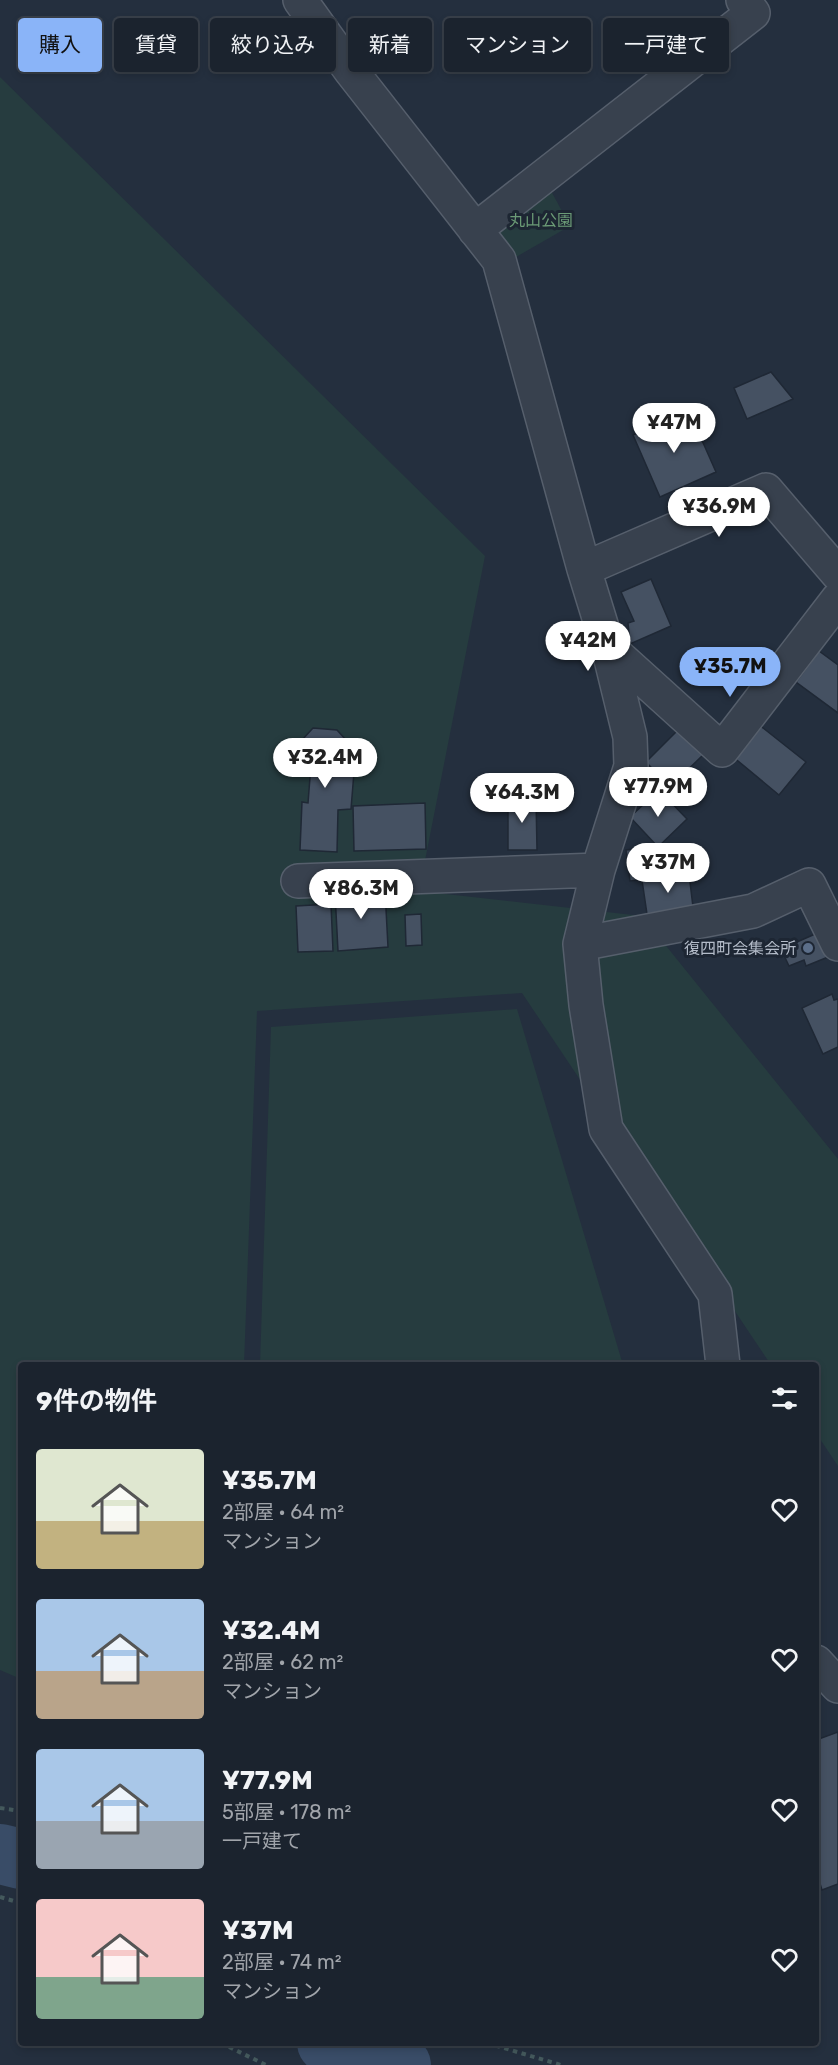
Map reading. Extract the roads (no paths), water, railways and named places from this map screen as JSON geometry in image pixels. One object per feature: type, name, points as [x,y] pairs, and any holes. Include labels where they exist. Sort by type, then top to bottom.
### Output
[{"type":"street","points":[[300,0],[359,81],[499,260],[584,569],[608,647],[630,737],[631,766],[598,870],[580,944],[586,1005],[606,1129],[715,1294],[723,1362]]},
{"type":"street","points":[[475,230],[753,13],[743,0]]},
{"type":"street","points":[[584,569],[766,490],[838,574]]},
{"type":"street","points":[[608,647],[722,750],[838,598]]},
{"type":"street","points":[[298,881],[598,870]]},
{"type":"street","points":[[580,944],[753,911],[809,885],[838,944]]},
{"type":"street","points":[[819,1665],[838,1686]]},
{"type":"waterway","points":[[0,1854],[18,1858]]},
{"type":"waterway","points":[[337,2046],[401,2065]]},
{"type":"place","name":"復四町会集会所","points":[[808,948]]},
{"type":"park label","name":"丸山公園","points":[[541,220]]}]
